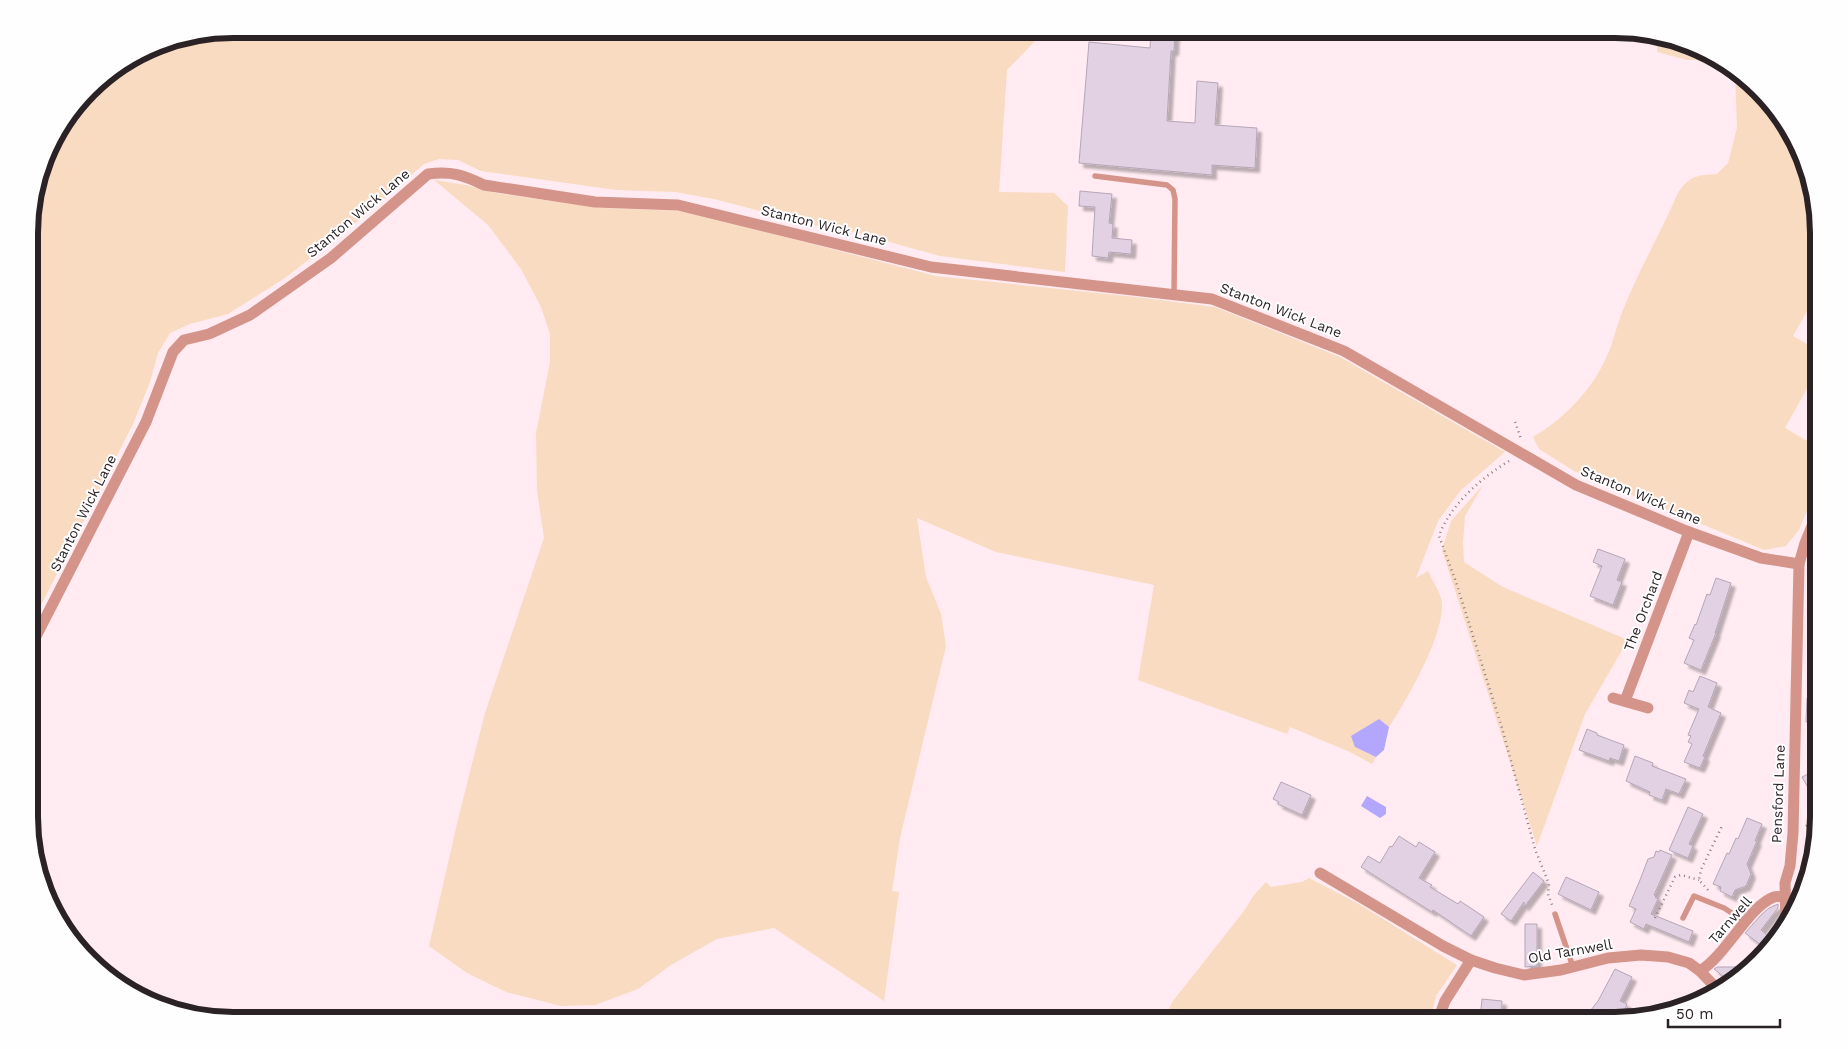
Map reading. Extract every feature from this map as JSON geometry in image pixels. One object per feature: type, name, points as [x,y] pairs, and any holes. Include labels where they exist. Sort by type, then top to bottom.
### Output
[{"type":"street","name":"Stanton Wick Lane","points":[[38,632],[146,422],[172,352],[184,340],[208,334],[250,315],[331,258],[428,174],[446,172],[468,177],[484,185],[595,202],[678,205],[932,267],[1212,299],[1344,351],[1576,485],[1689,532],[1761,558],[1799,564]]},
{"type":"street","name":"Pensford Lane","points":[[1786,911],[1785,883],[1790,866],[1793,833],[1799,564],[1810,531]]},
{"type":"street","name":"The Orchard","points":[[1625,701],[1689,532]]},
{"type":"street","points":[[1613,698],[1648,708]]},
{"type":"street","name":"Old Tarnwell","points":[[1320,873],[1443,946],[1471,960],[1524,975],[1573,967],[1608,958],[1641,955],[1668,957],[1689,963],[1700,970],[1713,985]]},
{"type":"street","name":"Tarnwell","points":[[1700,970],[1720,954],[1755,911],[1775,897],[1785,897]]},
{"type":"street","points":[[1441,1012],[1444,1001],[1471,960]]},
{"type":"lane","points":[[1095,176],[1167,185],[1173,190],[1176,199],[1174,295]]},
{"type":"lane","points":[[1683,918],[1694,896],[1724,908],[1746,922]]},
{"type":"lane","points":[[1555,914],[1573,967]]},
{"type":"path","points":[[1523,454],[1496,469],[1466,496],[1443,524],[1439,536],[1456,582],[1502,728],[1534,849],[1549,884],[1548,894],[1555,914]]},
{"type":"path","points":[[1804,827],[1810,824]]},
{"type":"path","points":[[1699,880],[1701,870],[1722,826]]},
{"type":"path","points":[[1655,918],[1675,877],[1681,874],[1699,880],[1724,908]]},
{"type":"shaded area","points":[[220,38],[1038,38],[1007,70],[999,192],[1054,193],[1068,206],[1065,272],[940,256],[850,231],[822,227],[714,199],[675,192],[616,190],[481,171],[458,160],[439,159],[424,164],[362,218],[285,278],[228,314],[190,324],[170,333],[158,353],[150,382],[133,424],[38,611],[38,220],[41,194],[52,158],[58,146],[70,124],[86,104],[124,70],[158,52],[194,41]]},
{"type":"shaded area","points":[[1657,42],[1690,52],[1707,61],[1687,60],[1657,52]]},
{"type":"shaded area","points":[[1735,79],[1762,104],[1778,124],[1790,146],[1804,182],[1810,220],[1810,306],[1793,336],[1810,346],[1810,383],[1785,428],[1810,443],[1810,504],[1799,530],[1786,546],[1764,550],[1574,471],[1539,449],[1533,437],[1546,429],[1569,409],[1598,374],[1611,346],[1629,295],[1678,193],[1690,180],[1704,175],[1717,174],[1728,163],[1737,128]]},
{"type":"shaded area","points":[[434,180],[466,185],[496,193],[601,208],[685,211],[936,276],[1215,307],[1340,357],[1505,452],[1461,490],[1438,521],[1416,578],[1428,571],[1440,595],[1442,603],[1441,617],[1437,632],[1423,667],[1389,727],[1378,719],[1355,747],[1376,757],[1372,764],[1350,752],[1290,727],[1287,734],[1138,680],[1154,585],[996,552],[917,518],[926,577],[941,614],[946,646],[900,838],[892,891],[899,892],[884,1001],[774,928],[717,939],[671,965],[638,989],[595,1005],[561,1006],[506,992],[467,973],[429,946],[485,713],[544,538],[537,490],[536,433],[550,362],[550,334],[541,307],[521,269],[488,225]]},
{"type":"shaded area","points":[[1483,485],[1465,516],[1464,562],[1503,587],[1628,640],[1585,714],[1537,846],[1442,550],[1451,521]]},
{"type":"shaded area","points":[[1379,719],[1389,727],[1384,750],[1376,757],[1355,747],[1351,736]]},
{"type":"shaded area","points":[[1367,796],[1386,807],[1386,814],[1380,818],[1361,806]]},
{"type":"shaded area","points":[[1309,878],[1359,904],[1457,965],[1436,996],[1432,1012],[1167,1012],[1173,1001],[1266,882],[1271,887],[1302,882]]},
{"type":"building","points":[[1151,38],[1175,38],[1174,51],[1171,51],[1167,121],[1195,123],[1197,81],[1218,83],[1215,125],[1257,128],[1255,168],[1212,165],[1212,175],[1079,163],[1089,42],[1150,48]]},
{"type":"building","points":[[1080,191],[1112,194],[1109,223],[1113,224],[1112,238],[1132,240],[1131,254],[1109,252],[1108,258],[1092,256],[1095,207],[1079,206]]},
{"type":"building","points":[[1598,549],[1625,559],[1617,580],[1622,582],[1613,605],[1590,596],[1602,566],[1593,562]]},
{"type":"building","points":[[1716,578],[1731,583],[1716,633],[1701,670],[1684,663],[1694,640],[1689,638],[1696,625],[1707,594],[1710,595]]},
{"type":"building","points":[[1700,676],[1717,683],[1708,707],[1721,713],[1700,768],[1684,762],[1692,744],[1688,742],[1691,736],[1688,735],[1699,709],[1684,703],[1689,690],[1693,692]]},
{"type":"building","points":[[1807,698],[1810,698],[1810,722],[1806,722]]},
{"type":"building","points":[[1587,729],[1597,733],[1597,735],[1624,745],[1619,761],[1610,758],[1609,761],[1579,750]]},
{"type":"building","points":[[1635,756],[1653,763],[1652,766],[1686,779],[1679,794],[1666,789],[1662,800],[1649,795],[1650,792],[1626,781]]},
{"type":"building","points":[[1810,773],[1810,791],[1802,777]]},
{"type":"building","points":[[1281,782],[1311,795],[1302,815],[1278,804],[1279,802],[1273,799]]},
{"type":"building","points":[[1688,807],[1703,814],[1689,844],[1693,846],[1688,858],[1669,850]]},
{"type":"building","points":[[1747,818],[1762,824],[1747,864],[1751,874],[1746,886],[1735,890],[1732,897],[1720,891],[1721,887],[1713,884],[1727,853],[1729,854],[1736,838],[1738,839]]},
{"type":"building","points":[[1399,836],[1416,847],[1419,842],[1435,852],[1419,878],[1458,904],[1460,901],[1484,917],[1471,936],[1433,910],[1432,912],[1361,867],[1368,856],[1380,863],[1390,846],[1392,847]]},
{"type":"building","points":[[1660,850],[1672,855],[1654,895],[1658,899],[1651,914],[1693,931],[1689,942],[1646,924],[1644,929],[1630,922],[1636,909],[1629,906],[1648,859],[1654,857],[1656,851],[1659,852]]},
{"type":"building","points":[[1533,872],[1544,881],[1524,907],[1524,902],[1511,921],[1501,914]]},
{"type":"building","points":[[1566,877],[1599,892],[1591,910],[1558,894]]},
{"type":"building","points":[[1778,904],[1778,908],[1761,930],[1768,936],[1761,945],[1745,933],[1761,915],[1769,908]]},
{"type":"building","points":[[1525,924],[1537,924],[1537,966],[1525,967]]},
{"type":"building","points":[[1717,967],[1739,967],[1725,978],[1714,969]]},
{"type":"building","points":[[1615,969],[1632,977],[1620,1001],[1627,1004],[1625,1009],[1629,1011],[1589,1012],[1598,1001]]},
{"type":"building","points":[[1482,999],[1502,1001],[1501,1012],[1481,1012]]}]
